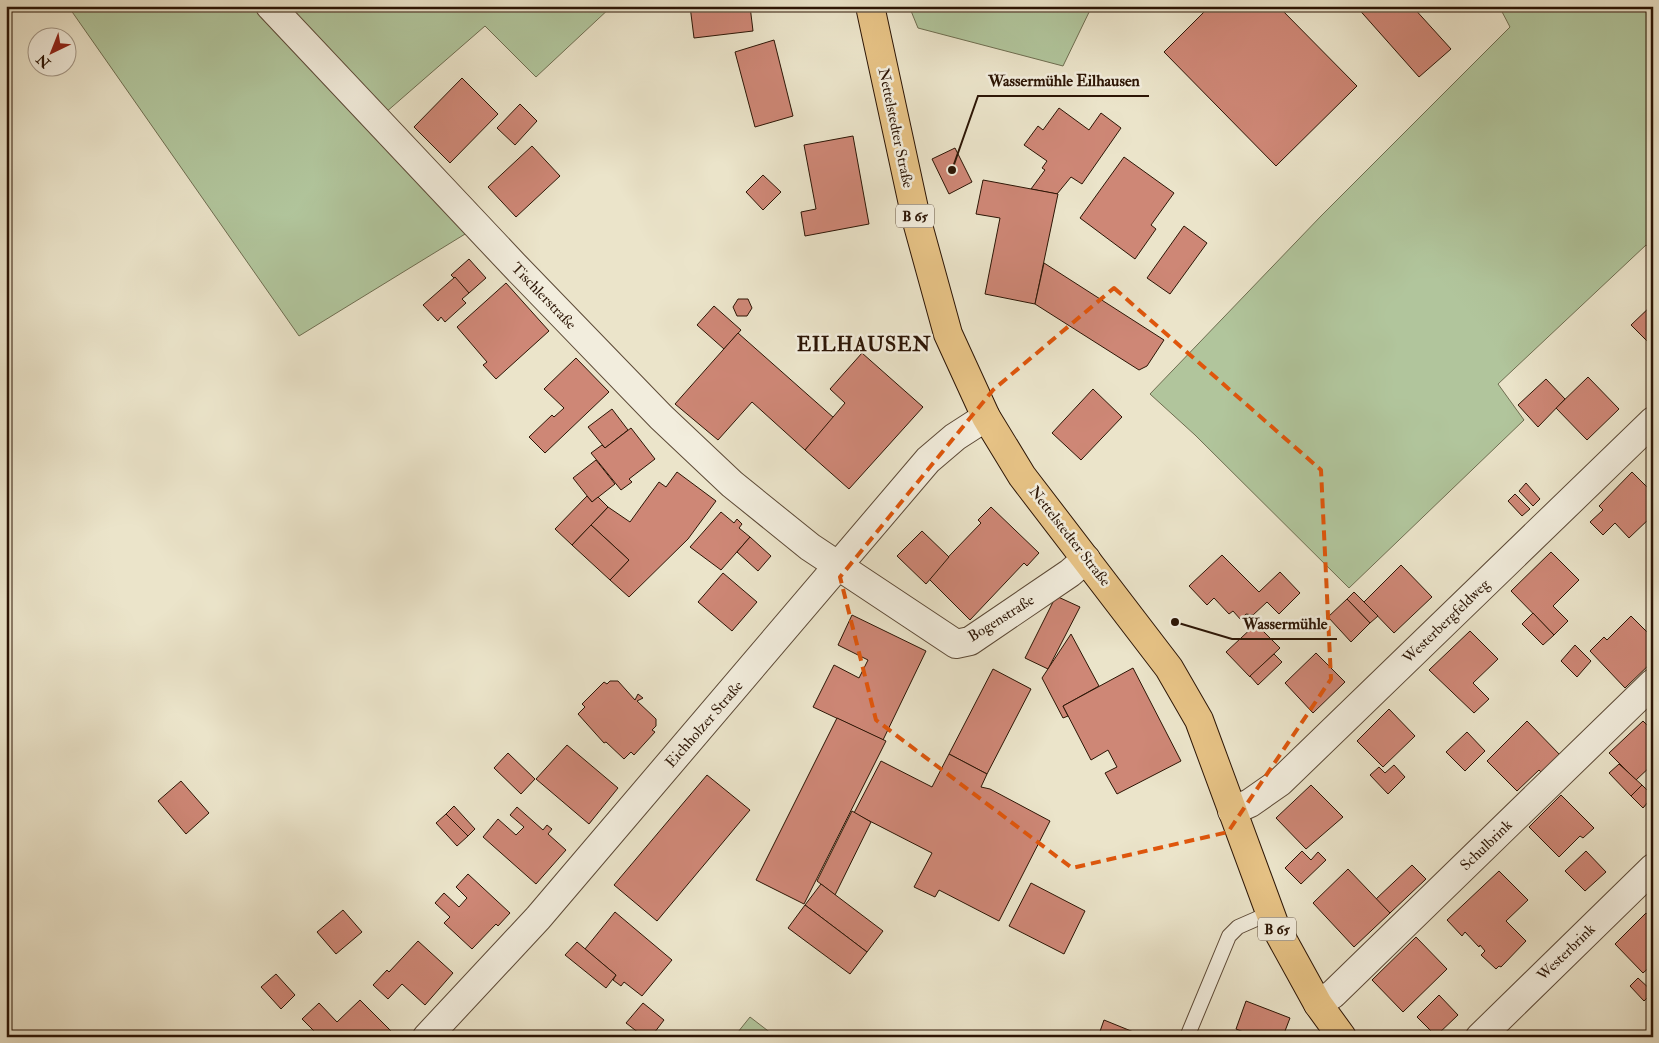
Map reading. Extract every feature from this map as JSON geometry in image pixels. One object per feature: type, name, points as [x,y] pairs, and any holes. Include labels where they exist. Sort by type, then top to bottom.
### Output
[{"type":"main road","name":"Nettelstedter Straße","points":[[870,6],[916,218],[948,334],[986,418],[1022,476],[1169,668],[1199,720],[1275,926],[1318,1004],[1342,1037]]},
{"type":"street","name":"Tischlerstraße","points":[[270,6],[514,265],[662,417],[732,484],[810,547],[838,566]]},
{"type":"street","name":"Eichholzer Straße","points":[[427,1037],[538,918],[928,460],[956,437],[986,418]]},
{"type":"street","name":"Westerbergfeldweg","points":[[1232,811],[1250,803],[1280,782],[1653,421]]},
{"type":"street","name":"Bogenstraße","points":[[838,566],[956,644],[970,641],[1070,573],[1086,559]]},
{"type":"street","name":"Schulbrink","points":[[1318,1004],[1333,994],[1653,683]]},
{"type":"street","name":"Westerbrink","points":[[1480,1037],[1653,868]]},
{"type":"lane","points":[[1187,1037],[1229,936],[1238,927],[1270,912]]},
{"type":"highlighted area","points":[[1114,288],[1321,470],[1331,679],[1228,832],[1072,868],[876,720],[840,577],[993,390]]},
{"type":"green space","points":[[68,6],[256,6],[470,231],[299,336]]},
{"type":"green space","points":[[293,6],[612,6],[536,77],[485,26],[385,113],[290,13]]},
{"type":"green space","points":[[909,6],[1092,6],[1063,66],[918,28]]},
{"type":"green space","points":[[1499,6],[1653,6],[1653,251],[1646,245],[1498,384],[1524,420],[1349,588],[1195,435],[1150,394],[1321,216],[1510,27]]},
{"type":"green space","points":[[750,1017],[776,1037],[734,1037]]},
{"type":"building","points":[[690,6],[750,6],[753,31],[694,38]]},
{"type":"building","points":[[1210,6],[1278,6],[1357,86],[1276,166],[1164,52]]},
{"type":"building","points":[[1356,6],[1412,6],[1451,49],[1419,77]]},
{"type":"building","points":[[774,40],[793,116],[755,127],[735,52]]},
{"type":"building","points":[[462,78],[498,114],[450,163],[414,127]]},
{"type":"building","points":[[520,104],[537,121],[515,145],[497,128]]},
{"type":"building","points":[[1059,108],[1089,130],[1101,113],[1121,128],[1082,184],[1071,177],[1057,194],[1031,189],[1045,170],[1042,168],[1047,161],[1024,145],[1038,126],[1043,130]]},
{"type":"building","points":[[853,136],[869,224],[805,236],[801,212],[816,209],[804,145]]},
{"type":"building","points":[[532,146],[560,176],[516,217],[488,187]]},
{"type":"building","points":[[955,148],[972,182],[949,194],[932,159]]},
{"type":"building","points":[[1124,157],[1174,193],[1151,225],[1156,229],[1135,259],[1080,218]]},
{"type":"building","points":[[763,175],[781,192],[763,210],[746,192]]},
{"type":"building","points":[[983,180],[1058,194],[1035,304],[985,294],[1000,218],[976,214]]},
{"type":"building","points":[[1184,226],[1207,243],[1170,294],[1147,278]]},
{"type":"building","points":[[469,259],[486,278],[469,293],[451,275]]},
{"type":"building","points":[[1044,263],[1164,340],[1147,366],[1139,370],[1035,304]]},
{"type":"building","points":[[455,277],[469,293],[462,299],[466,303],[445,322],[441,317],[438,321],[423,305]]},
{"type":"building","points":[[506,283],[549,331],[496,379],[483,365],[487,362],[457,327]]},
{"type":"building","points":[[738,299],[748,299],[752,308],[747,316],[737,316],[733,307]]},
{"type":"building","points":[[1653,304],[1653,347],[1631,325]]},
{"type":"building","points":[[714,306],[741,330],[724,349],[697,325]]},
{"type":"building","points":[[738,333],[834,418],[805,450],[752,402],[718,440],[675,404]]},
{"type":"building","points":[[862,353],[923,407],[849,489],[805,450],[845,403],[830,389]]},
{"type":"building","points":[[576,358],[609,392],[545,453],[529,437],[552,415],[554,417],[564,408],[544,389]]},
{"type":"building","points":[[1588,377],[1619,409],[1587,440],[1556,408]]},
{"type":"building","points":[[1546,379],[1565,399],[1538,427],[1518,405]]},
{"type":"building","points":[[1093,389],[1122,417],[1081,460],[1052,433]]},
{"type":"building","points":[[612,409],[628,430],[605,448],[588,427]]},
{"type":"building","points":[[631,428],[655,459],[629,479],[632,482],[621,490],[591,453],[602,445],[605,448]]},
{"type":"building","points":[[596,460],[615,484],[592,502],[573,478]]},
{"type":"building","points":[[677,472],[716,501],[688,539],[629,597],[610,580],[629,560],[591,525],[608,507],[630,522],[659,482],[666,487]]},
{"type":"building","points":[[1632,472],[1653,493],[1653,519],[1651,517],[1629,538],[1615,523],[1603,535],[1590,522],[1603,510],[1599,506]]},
{"type":"building","points":[[1526,483],[1540,499],[1533,506],[1519,491]]},
{"type":"building","points":[[1515,494],[1530,509],[1522,516],[1508,501]]},
{"type":"building","points":[[587,496],[592,502],[598,497],[608,507],[572,545],[555,529]]},
{"type":"building","points":[[991,507],[1039,553],[1027,566],[1024,563],[970,620],[928,578],[981,523],[978,520]]},
{"type":"building","points":[[721,512],[734,523],[737,519],[742,524],[739,528],[750,537],[721,570],[690,547]]},
{"type":"building","points":[[591,525],[629,560],[610,580],[572,545]]},
{"type":"building","points":[[922,531],[949,557],[926,584],[897,556]]},
{"type":"building","points":[[750,537],[771,556],[758,571],[737,552]]},
{"type":"building","points":[[1551,552],[1579,580],[1553,606],[1568,621],[1554,635],[1511,591]]},
{"type":"building","points":[[1222,555],[1259,592],[1280,572],[1300,593],[1279,614],[1267,602],[1253,615],[1246,614],[1241,620],[1233,611],[1229,614],[1214,598],[1207,605],[1189,586]]},
{"type":"building","points":[[1401,565],[1432,597],[1394,633],[1364,602]]},
{"type":"building","points":[[723,573],[757,602],[732,631],[698,602]]},
{"type":"building","points":[[1354,592],[1378,616],[1370,623],[1347,599]]},
{"type":"building","points":[[1056,596],[1080,607],[1048,669],[1025,658]]},
{"type":"building","points":[[1347,599],[1370,623],[1351,642],[1328,617]]},
{"type":"building","points":[[1533,613],[1554,635],[1543,645],[1522,624]]},
{"type":"building","points":[[852,615],[926,651],[883,740],[813,707],[834,665],[859,678],[868,660],[838,645]]},
{"type":"building","points":[[1631,616],[1653,638],[1653,661],[1625,688],[1590,651],[1604,637],[1607,640]]},
{"type":"building","points":[[1256,624],[1280,648],[1250,677],[1226,652]]},
{"type":"building","points":[[1470,631],[1498,659],[1473,683],[1489,699],[1474,713],[1429,670]]},
{"type":"building","points":[[1071,634],[1099,686],[1063,706],[1068,716],[1063,718],[1042,678]]},
{"type":"building","points":[[1575,645],[1591,661],[1577,677],[1561,661]]},
{"type":"building","points":[[1316,653],[1345,682],[1313,713],[1285,683]]},
{"type":"building","points":[[1274,654],[1282,662],[1258,685],[1250,676]]},
{"type":"building","points":[[1133,668],[1181,761],[1117,794],[1105,773],[1117,767],[1108,750],[1091,760],[1063,706]]},
{"type":"building","points":[[993,669],[1031,689],[987,774],[949,754]]},
{"type":"building","points":[[610,681],[618,681],[635,700],[638,694],[643,698],[637,701],[656,719],[656,726],[652,730],[655,732],[634,755],[631,752],[624,759],[606,742],[604,743],[578,714],[585,707],[582,704],[604,682],[607,684]]},
{"type":"building","points":[[1389,709],[1415,736],[1383,767],[1357,741]]},
{"type":"building","points":[[837,718],[886,741],[804,904],[756,880]]},
{"type":"building","points":[[1527,721],[1561,756],[1543,774],[1539,770],[1517,791],[1487,761]]},
{"type":"building","points":[[1643,721],[1653,731],[1653,764],[1636,780],[1609,753]]},
{"type":"building","points":[[1467,732],[1485,751],[1465,771],[1446,752]]},
{"type":"building","points":[[567,745],[618,788],[589,824],[536,779]]},
{"type":"building","points":[[508,753],[535,779],[521,794],[494,768]]},
{"type":"building","points":[[949,754],[987,774],[981,787],[990,789],[1050,821],[999,921],[939,890],[935,897],[914,887],[932,853],[854,813],[881,761],[932,787]]},
{"type":"building","points":[[1619,764],[1642,785],[1631,796],[1609,773]]},
{"type":"building","points":[[1394,765],[1405,777],[1388,794],[1370,775],[1379,767],[1385,773]]},
{"type":"building","points":[[707,775],[750,810],[657,921],[614,885]]},
{"type":"building","points":[[181,781],[209,813],[186,834],[158,801]]},
{"type":"building","points":[[1311,785],[1343,817],[1306,849],[1276,818]]},
{"type":"building","points":[[1642,785],[1653,796],[1643,808],[1631,796]]},
{"type":"building","points":[[1561,795],[1594,828],[1583,838],[1580,836],[1559,857],[1529,827]]},
{"type":"building","points":[[454,806],[475,829],[468,836],[446,814]]},
{"type":"building","points":[[517,807],[543,830],[547,825],[552,829],[548,834],[566,850],[536,884],[483,837],[498,819],[516,835],[524,827],[510,815]]},
{"type":"building","points":[[852,811],[871,822],[835,895],[817,881]]},
{"type":"building","points":[[446,814],[468,836],[457,846],[436,823]]},
{"type":"building","points":[[1302,851],[1311,860],[1318,852],[1326,860],[1301,884],[1285,868]]},
{"type":"building","points":[[1586,851],[1606,872],[1585,891],[1565,871]]},
{"type":"building","points":[[1412,865],[1426,879],[1390,913],[1376,899]]},
{"type":"building","points":[[1348,869],[1390,913],[1354,947],[1313,903]]},
{"type":"building","points":[[1499,871],[1528,900],[1506,921],[1526,941],[1501,967],[1499,966],[1496,969],[1481,955],[1485,951],[1480,945],[1479,947],[1465,932],[1462,936],[1447,920]]},
{"type":"building","points":[[468,874],[510,913],[498,926],[496,924],[472,949],[444,923],[450,917],[435,903],[444,893],[459,907],[467,898],[456,887]]},
{"type":"building","points":[[1031,883],[1085,911],[1064,954],[1009,926]]},
{"type":"building","points":[[821,884],[883,931],[867,952],[805,905]]},
{"type":"building","points":[[805,905],[867,952],[850,974],[788,928]]},
{"type":"building","points":[[343,910],[362,932],[336,954],[317,932]]},
{"type":"building","points":[[615,912],[672,960],[642,996],[624,982],[621,986],[613,980],[616,975],[585,949]]},
{"type":"building","points":[[1646,913],[1653,919],[1653,951],[1648,956],[1653,964],[1643,973],[1615,944]]},
{"type":"building","points":[[1416,937],[1447,969],[1403,1012],[1372,980]]},
{"type":"building","points":[[418,941],[453,973],[425,1005],[402,984],[388,999],[373,985],[387,970],[389,972]]},
{"type":"building","points":[[577,942],[616,975],[606,988],[565,955]]},
{"type":"building","points":[[276,974],[295,995],[281,1009],[261,987]]},
{"type":"building","points":[[1638,978],[1653,992],[1644,1001],[1630,986]]},
{"type":"building","points":[[1439,995],[1458,1015],[1436,1036],[1417,1017]]},
{"type":"building","points":[[360,1000],[392,1032],[387,1037],[320,1037],[302,1019],[319,1003],[337,1022]]},
{"type":"building","points":[[1246,1001],[1290,1018],[1285,1031],[1292,1034],[1291,1037],[1256,1037],[1236,1029]]},
{"type":"building","points":[[643,1003],[664,1020],[651,1037],[644,1037],[626,1023]]},
{"type":"building","points":[[1104,1020],[1136,1033],[1135,1037],[1098,1037]]},
{"type":"place","name":"Wassermühle Eilhausen","points":[[952,170]]},
{"type":"place","name":"Wassermühle","points":[[1175,622]]},
{"type":"district","name":"EILHAUSEN","points":[[864,344]]}]
